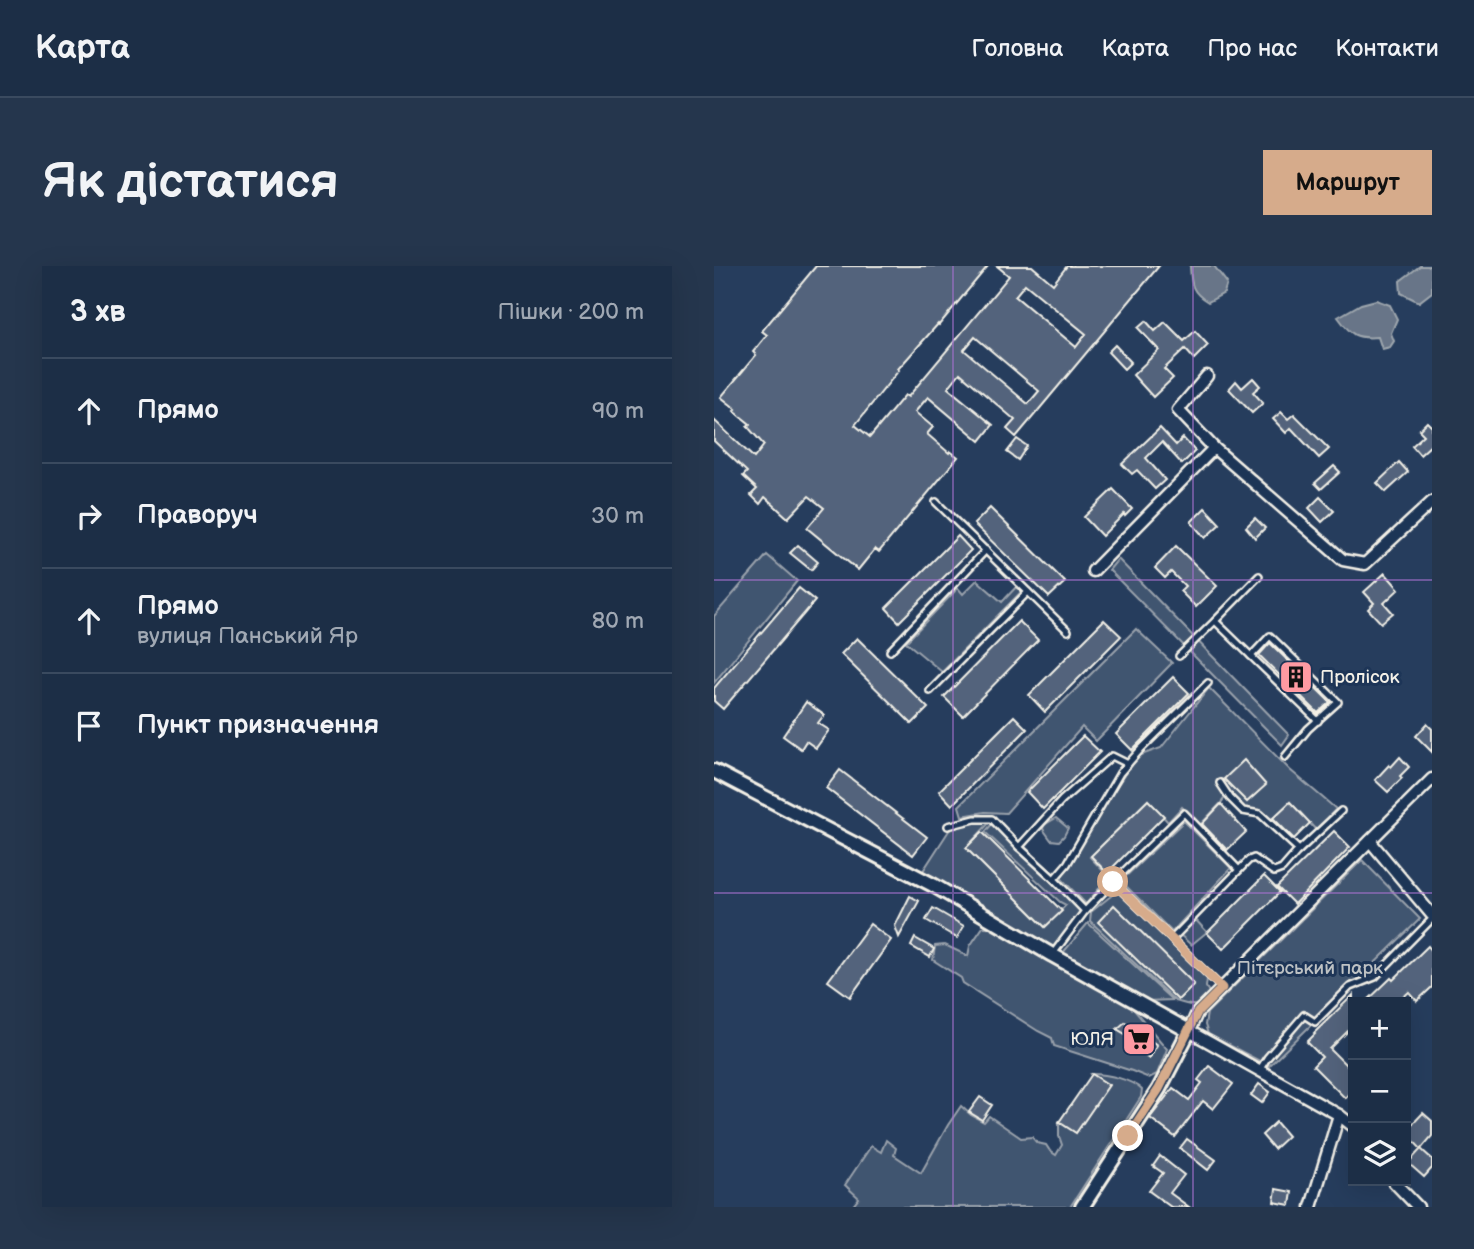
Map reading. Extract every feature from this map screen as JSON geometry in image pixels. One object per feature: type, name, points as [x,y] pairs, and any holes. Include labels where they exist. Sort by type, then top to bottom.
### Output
[{"type":"street","points":[[1208,376],[1178,410],[1214,448],[1343,560],[1365,564],[1432,502]]},
{"type":"street","points":[[1093,571],[1214,448]]},
{"type":"street","points":[[714,771],[933,885],[1052,955],[1260,1069],[1349,1123]]},
{"type":"street","points":[[1082,1207],[1159,1089],[1197,1013],[1432,779]]},
{"type":"street","points":[[1370,841],[1432,917]]},
{"type":"street","points":[[1311,1207],[1339,1115]]},
{"type":"street","points":[[1398,1186],[1418,1207]]},
{"type":"lane","points":[[936,502],[1068,631]]},
{"type":"lane","points":[[890,650],[985,550]]},
{"type":"lane","points":[[1179,656],[1259,576]]},
{"type":"lane","points":[[930,691],[1028,592]]},
{"type":"lane","points":[[1215,621],[1318,721]]},
{"type":"lane","points":[[1251,656],[1270,636],[1338,702],[1308,730],[1285,757]]},
{"type":"lane","points":[[1054,879],[1067,864],[1120,773],[1208,683]]},
{"type":"lane","points":[[1019,847],[1062,800],[1112,756],[1128,764]]},
{"type":"lane","points":[[1220,783],[1243,811],[1260,814],[1299,850]]},
{"type":"lane","points":[[1172,939],[1249,860],[1254,858],[1274,872],[1282,869],[1341,811]]},
{"type":"lane","points":[[1052,955],[1085,911],[1184,813],[1239,870]]},
{"type":"lane","points":[[948,825],[975,819],[992,819],[1085,911]]},
{"type":"lane","points":[[1113,882],[1222,988]]},
{"type":"lane","points":[[1260,1069],[1304,1015],[1315,1022],[1350,987],[1375,977],[1432,917]]},
{"type":"green space","points":[[767,555],[797,581],[714,683],[714,616]]},
{"type":"green space","points":[[1118,559],[1289,735],[1282,745],[1109,570]]},
{"type":"green space","points":[[977,580],[1002,602],[1019,584],[1024,589],[942,672],[906,642],[958,588],[963,594]]},
{"type":"green space","points":[[1136,629],[1172,663],[1096,741],[1082,727],[1006,813],[985,812],[962,816],[959,806]]},
{"type":"green space","points":[[1209,688],[1290,770],[1336,809],[1316,830],[1290,802],[1272,819],[1259,812],[1244,809],[1223,784],[1227,795],[1200,825],[1182,807],[1168,822],[1148,800],[1090,857],[1109,877],[1086,904],[1061,878],[1133,758],[1161,748]]},
{"type":"green space","points":[[1056,818],[1068,828],[1059,841],[1051,840],[1043,829],[1044,825]]},
{"type":"green space","points":[[1184,821],[1231,868],[1172,932],[1121,881]]},
{"type":"green space","points":[[974,822],[990,822],[966,848],[1045,927],[1066,905],[985,832],[992,824],[1081,911],[1052,950],[921,874],[950,829]]},
{"type":"green space","name":"Пітєрський парк","points":[[1362,860],[1420,919],[1269,1066],[1208,1034],[1205,1025],[1207,1013]]},
{"type":"green space","points":[[1117,891],[1207,979],[1206,987],[1210,994],[1201,1003],[1191,1005],[1175,1001],[1090,921],[1091,912]]},
{"type":"green space","points":[[1193,917],[1207,932],[1191,945],[1178,933]]},
{"type":"green space","points":[[1088,923],[1172,1000],[1145,1001],[1061,955]]},
{"type":"green space","points":[[983,927],[988,927],[1130,1005],[1167,1049],[1157,1074],[1149,1078],[1054,1046],[1052,1038],[963,983],[961,978],[933,960],[935,946],[945,945],[968,956],[970,946]]},
{"type":"green space","points":[[1092,1074],[1112,1076],[1132,1083],[1142,1090],[1141,1097],[1070,1207],[852,1207],[859,1198],[845,1185],[871,1146],[881,1152],[886,1140],[896,1148],[894,1155],[921,1173],[961,1106],[984,1122],[989,1116],[1021,1138],[1032,1137],[1056,1155],[1062,1145],[1059,1122],[1076,1133],[1108,1085]]},
{"type":"shaded area","points":[[1190,266],[1214,266],[1227,283],[1224,293],[1208,302],[1198,295],[1193,287]]},
{"type":"shaded area","points":[[1420,266],[1432,266],[1432,292],[1419,302],[1401,293],[1400,281]]},
{"type":"shaded area","points":[[1376,300],[1390,305],[1397,319],[1391,333],[1394,341],[1390,347],[1382,349],[1378,337],[1354,334],[1338,317],[1361,304]]},
{"type":"building","points":[[816,266],[988,266],[898,369],[855,425],[870,437],[905,395],[908,397],[1009,276],[997,266],[1032,266],[1053,284],[1067,266],[1159,266],[1016,437],[1007,429],[1015,420],[960,373],[948,388],[993,425],[980,441],[928,397],[915,412],[933,427],[927,434],[949,453],[950,451],[958,457],[879,552],[875,549],[858,570],[807,528],[824,508],[809,496],[788,518],[765,497],[760,504],[751,495],[757,489],[743,476],[747,472],[714,441],[714,420],[754,458],[764,445],[747,426],[750,424],[721,397],[756,355],[753,352],[767,335],[762,331]],"holes":[[[1025,284],[1086,334],[1076,347],[1015,296]],[[975,337],[1039,391],[1028,404],[964,350]]]},
{"type":"building","points":[[1146,321],[1155,331],[1165,322],[1184,341],[1195,331],[1208,345],[1194,359],[1185,349],[1164,369],[1173,378],[1153,397],[1133,375],[1159,350],[1138,328]]},
{"type":"building","points":[[1115,345],[1131,362],[1124,369],[1108,352]]},
{"type":"building","points":[[1253,378],[1260,386],[1253,392],[1263,403],[1252,413],[1229,389],[1236,381],[1242,388]]},
{"type":"building","points":[[1281,412],[1288,419],[1294,414],[1329,449],[1319,458],[1291,428],[1286,433],[1273,419]]},
{"type":"building","points":[[1427,422],[1432,427],[1432,444],[1420,455],[1412,446],[1424,435],[1419,430]]},
{"type":"building","points":[[1160,428],[1176,445],[1183,438],[1195,451],[1182,464],[1162,442],[1146,458],[1165,480],[1155,489],[1137,470],[1132,474],[1122,464]]},
{"type":"building","points":[[1017,439],[1027,446],[1018,460],[1007,452]]},
{"type":"building","points":[[1399,462],[1408,472],[1386,492],[1377,483]]},
{"type":"building","points":[[1334,466],[1340,472],[1321,489],[1315,483]]},
{"type":"building","points":[[1113,489],[1132,509],[1102,536],[1084,517]]},
{"type":"building","points":[[1320,497],[1334,511],[1322,522],[1309,508]]},
{"type":"building","points":[[990,508],[1065,582],[1049,597],[974,524]]},
{"type":"building","points":[[1205,508],[1220,524],[1205,538],[1191,522]]},
{"type":"building","points":[[1255,518],[1265,528],[1255,538],[1246,527]]},
{"type":"building","points":[[958,536],[971,550],[899,622],[886,608]]},
{"type":"building","points":[[798,545],[818,562],[811,570],[790,553]]},
{"type":"building","points":[[1176,546],[1217,586],[1196,607],[1180,591],[1185,586],[1171,572],[1165,578],[1155,568]]},
{"type":"building","points":[[1385,573],[1399,589],[1384,603],[1393,613],[1381,623],[1368,609],[1374,603],[1364,592]]},
{"type":"building","points":[[799,588],[815,601],[723,709],[714,701],[714,688]]},
{"type":"building","points":[[1104,620],[1121,636],[1045,712],[1029,695]]},
{"type":"building","points":[[1019,621],[1038,640],[963,716],[944,697]]},
{"type":"building","points":[[857,638],[928,708],[912,724],[841,654]]},
{"type":"building","name":"Пролісок","points":[[1270,643],[1330,702],[1318,713],[1259,655]]},
{"type":"building","points":[[1173,677],[1189,693],[1132,750],[1116,734]]},
{"type":"building","points":[[806,702],[824,715],[818,723],[829,730],[816,748],[806,741],[801,749],[783,736]]},
{"type":"building","points":[[1014,716],[1027,729],[952,805],[939,791]]},
{"type":"building","points":[[1427,724],[1432,729],[1432,752],[1416,736]]},
{"type":"building","points":[[1083,736],[1100,752],[1043,809],[1027,792]]},
{"type":"building","points":[[1400,757],[1409,767],[1388,792],[1375,780]]},
{"type":"building","points":[[1244,760],[1266,785],[1247,802],[1224,779]]},
{"type":"building","points":[[840,770],[927,837],[913,855],[826,788]]},
{"type":"building","points":[[1148,800],[1164,816],[1107,873],[1091,856]]},
{"type":"building","points":[[1290,802],[1310,823],[1294,839],[1273,818]]},
{"type":"building","points":[[1221,804],[1246,832],[1227,850],[1202,824]]},
{"type":"building","points":[[1334,831],[1350,847],[1294,904],[1277,887]]},
{"type":"building","points":[[982,832],[1062,911],[1045,927],[966,848]]},
{"type":"building","points":[[1264,876],[1280,892],[1223,949],[1207,933]]},
{"type":"building","points":[[910,896],[919,901],[899,937],[895,926]]},
{"type":"building","points":[[1114,905],[1194,984],[1178,1000],[1098,922]]},
{"type":"building","points":[[933,908],[964,926],[957,938],[926,920]]},
{"type":"building","points":[[870,924],[891,940],[850,997],[828,981]]},
{"type":"building","points":[[915,938],[934,949],[930,957],[911,946]]},
{"type":"building","points":[[1428,946],[1432,951],[1432,987],[1417,1001],[1409,992],[1404,997],[1371,997],[1391,978],[1393,980]]},
{"type":"building","points":[[1348,1000],[1348,1031],[1330,1049],[1348,1067],[1348,1095],[1345,1098],[1313,1066],[1322,1057],[1307,1042]]},
{"type":"building","name":"ЮЛЯ","points":[[1125,1022],[1157,1045],[1149,1058],[1127,1041],[1130,1037],[1117,1029]]},
{"type":"building","points":[[1209,1066],[1233,1084],[1213,1109],[1203,1101],[1175,1137],[1150,1118],[1173,1088],[1189,1100],[1202,1083],[1198,1080]]},
{"type":"building","points":[[1092,1074],[1109,1085],[1076,1133],[1059,1122]]},
{"type":"building","points":[[1259,1084],[1270,1092],[1262,1103],[1251,1095]]},
{"type":"building","points":[[980,1097],[992,1105],[982,1120],[969,1112]]},
{"type":"building","points":[[1423,1113],[1432,1121],[1432,1136],[1421,1149],[1411,1138],[1411,1126]]},
{"type":"building","points":[[1276,1122],[1288,1136],[1274,1149],[1262,1135]]},
{"type":"building","points":[[1187,1139],[1216,1160],[1208,1170],[1180,1148]]},
{"type":"building","points":[[1421,1149],[1432,1159],[1432,1168],[1424,1177],[1411,1166],[1411,1160]]},
{"type":"building","points":[[1160,1156],[1184,1175],[1170,1193],[1189,1207],[1171,1207],[1149,1191],[1163,1173],[1153,1166]]},
{"type":"building","points":[[1276,1189],[1292,1192],[1290,1205],[1274,1202]]},
{"type":"place","name":"Пролісок","points":[[1296,677]]},
{"type":"place","name":"ЮЛЯ","points":[[1139,1039]]},
{"type":"route","points":[[1113,882],[1222,988],[1197,1013],[1159,1089],[1128,1136]]}]
